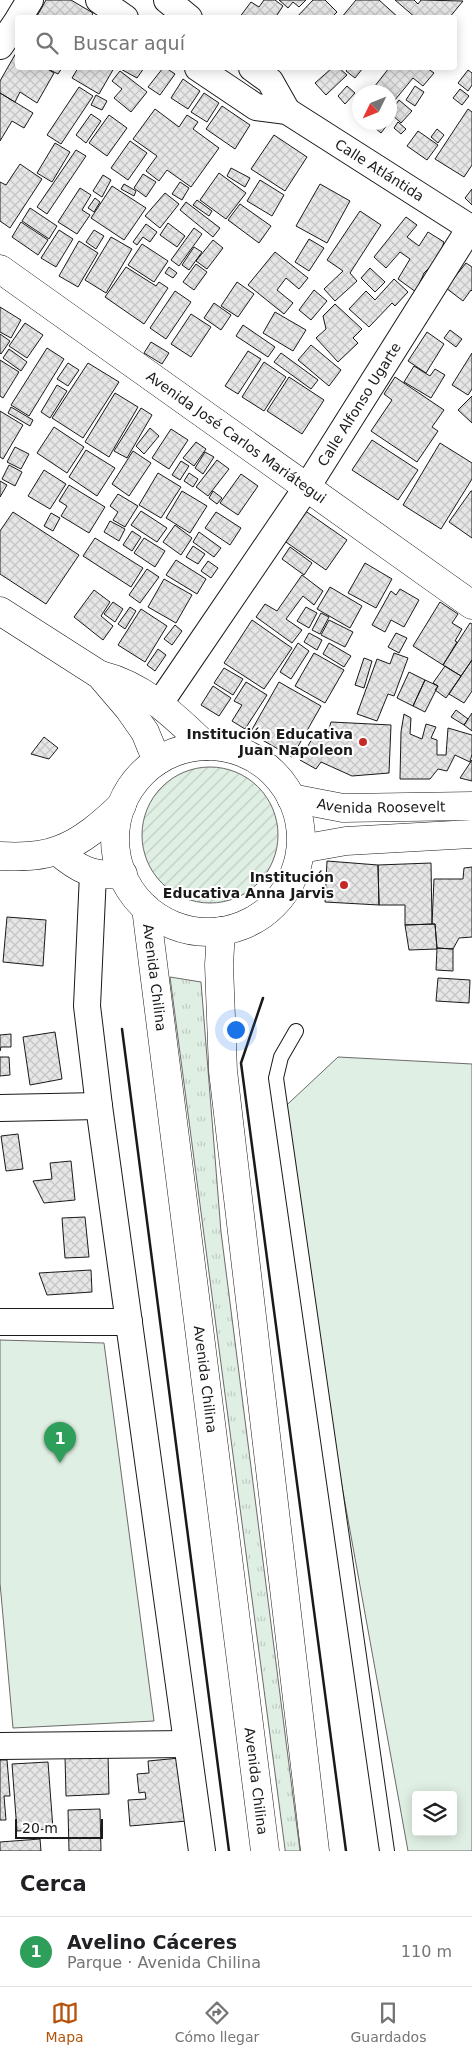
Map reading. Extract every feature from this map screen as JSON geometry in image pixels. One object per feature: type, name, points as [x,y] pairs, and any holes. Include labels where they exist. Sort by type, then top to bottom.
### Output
[{"type":"main road","name":"Avenida José Carlos Mariátegui","points":[[0,269],[472,605]]},
{"type":"main road","points":[[0,612],[100,675],[132,686],[160,703],[206,746]]},
{"type":"main road","points":[[100,675],[129,709],[145,732],[157,762]]},
{"type":"main road","points":[[206,746],[240,752],[270,770],[292,798],[300,823],[301,849],[296,869],[288,887],[275,904],[260,917],[221,931],[201,932],[181,928],[162,920],[146,908],[132,893],[117,857],[116,840],[117,822],[122,805],[130,788],[142,773],[172,753],[206,746]]},
{"type":"main road","name":"Avenida Roosevelt","points":[[292,798],[343,808],[472,806]]},
{"type":"main road","points":[[0,856],[17,857],[57,851],[72,844],[104,822],[122,805]]},
{"type":"main road","name":"Avenida Roosevelt","points":[[301,849],[346,841],[472,834]]},
{"type":"main road","points":[[57,851],[80,868],[93,874],[107,876],[123,874]]},
{"type":"main road","name":"Avenida Chilina","points":[[146,908],[265,1851]]},
{"type":"main road","points":[[221,931],[219,965],[223,1071],[315,1851]]},
{"type":"street","points":[[21,15],[30,0]]},
{"type":"street","points":[[99,0],[121,15]]},
{"type":"street","points":[[166,0],[185,15]]},
{"type":"street","points":[[0,46],[15,24]]},
{"type":"street","name":"Calle Atlántida","points":[[201,70],[256,107],[287,112],[471,228]]},
{"type":"street","name":"Calle Atlántida","points":[[255,70],[270,81],[287,112]]},
{"type":"street","name":"Calle Alfonso Ugarte","points":[[160,703],[308,487],[471,228]]},
{"type":"street","points":[[93,874],[87,1006],[99,1106],[202,1851]]},
{"type":"street","points":[[0,1108],[99,1106]]},
{"type":"street","points":[[0,1322],[129,1322]]},
{"type":"street","points":[[0,1746],[187,1744]]},
{"type":"lane","points":[[296,1031],[281,1058],[276,1078],[387,1851]]},
{"type":"green space","points":[[210,767],[236,772],[248,778],[258,787],[267,797],[273,809],[278,835],[273,861],[267,873],[258,883],[248,892],[236,898],[210,903],[184,898],[172,892],[162,883],[153,873],[147,861],[142,835],[147,809],[153,797],[162,787],[172,778],[184,772]]},
{"type":"green space","points":[[170,977],[201,982],[221,1232],[300,1851],[285,1851]]},
{"type":"green space","points":[[338,1057],[472,1064],[472,1851],[408,1851],[275,1116]]},
{"type":"green space","points":[[0,1340],[104,1343],[154,1721],[13,1728],[0,1583]]},
{"type":"building","points":[[46,0],[71,0],[93,13],[92,15],[38,15]]},
{"type":"building","points":[[264,0],[275,0],[283,6],[277,15],[241,15],[251,2],[259,7]]},
{"type":"building","points":[[279,0],[306,0],[299,7],[293,2],[288,8]]},
{"type":"building","points":[[313,0],[325,0],[337,12],[334,15],[299,15]]},
{"type":"building","points":[[356,0],[379,0],[396,15],[344,15]]},
{"type":"building","points":[[395,0],[414,0],[418,4],[421,0],[463,1],[451,15],[412,15]]},
{"type":"building","points":[[15,55],[15,70],[49,70],[54,73],[37,103],[20,92],[15,102],[0,93],[0,81]]},
{"type":"building","points":[[50,70],[61,70],[58,74]]},
{"type":"building","points":[[77,70],[113,70],[99,94],[72,78]]},
{"type":"building","points":[[123,70],[143,70],[137,78]]},
{"type":"building","points":[[161,70],[169,70],[175,74],[160,95],[148,87]]},
{"type":"building","points":[[330,70],[341,70],[347,75],[326,95],[315,83]]},
{"type":"building","points":[[347,70],[361,70],[355,78]]},
{"type":"building","points":[[387,70],[430,70],[434,73],[423,86],[413,78],[397,97],[397,85],[376,85]]},
{"type":"building","points":[[468,70],[472,73],[472,85],[468,91],[458,83]]},
{"type":"building","points":[[120,71],[147,92],[131,112],[114,98],[122,89],[112,81]]},
{"type":"building","points":[[183,79],[200,91],[188,109],[171,98]]},
{"type":"building","points":[[347,86],[352,90],[352,96],[345,104],[338,96]]},
{"type":"building","points":[[415,86],[424,92],[415,106],[406,100]]},
{"type":"building","points":[[79,87],[93,96],[61,144],[47,135]]},
{"type":"building","points":[[460,89],[469,96],[462,105],[453,98]]},
{"type":"building","points":[[0,93],[33,113],[24,128],[12,121],[0,141]]},
{"type":"building","points":[[204,93],[219,103],[207,122],[191,112]]},
{"type":"building","points":[[96,95],[107,101],[102,110],[91,105]]},
{"type":"building","points":[[399,100],[412,111],[401,123],[397,119],[397,103]]},
{"type":"building","points":[[222,106],[250,125],[235,149],[206,129]]},
{"type":"building","points":[[155,109],[179,127],[187,115],[198,122],[193,129],[219,148],[191,187],[167,170],[159,181],[146,171],[157,156],[133,139]]},
{"type":"building","points":[[468,109],[472,112],[472,165],[464,177],[435,159]]},
{"type":"building","points":[[91,114],[101,121],[86,143],[76,135]]},
{"type":"building","points":[[109,115],[127,128],[107,156],[89,143]]},
{"type":"building","points":[[398,122],[406,129],[401,134],[396,130]]},
{"type":"building","points":[[437,129],[444,135],[438,143],[431,137]]},
{"type":"building","points":[[418,131],[438,145],[427,160],[407,146]]},
{"type":"building","points":[[274,135],[307,157],[285,191],[251,169]]},
{"type":"building","points":[[130,141],[147,153],[128,180],[111,168]]},
{"type":"building","points":[[55,143],[70,152],[52,182],[37,173]]},
{"type":"building","points":[[76,150],[86,156],[47,214],[37,207]]},
{"type":"building","points":[[20,164],[42,179],[10,228],[0,221],[0,182],[6,185]]},
{"type":"building","points":[[231,168],[250,178],[245,187],[227,176]]},
{"type":"building","points":[[219,173],[246,193],[226,219],[200,200]]},
{"type":"building","points":[[143,174],[156,182],[146,197],[134,188]]},
{"type":"building","points":[[103,175],[111,180],[102,197],[93,191]]},
{"type":"building","points":[[260,180],[284,195],[272,216],[247,201]]},
{"type":"building","points":[[180,182],[189,188],[182,200],[172,194]]},
{"type":"building","points":[[124,184],[136,191],[134,196],[121,189]]},
{"type":"building","points":[[320,184],[350,201],[327,243],[296,226]]},
{"type":"building","points":[[112,186],[146,208],[124,240],[91,218]]},
{"type":"building","points":[[80,188],[91,195],[82,210],[90,215],[77,234],[58,222]]},
{"type":"building","points":[[472,189],[472,205],[465,198]]},
{"type":"building","points":[[165,193],[179,204],[160,228],[145,216]]},
{"type":"building","points":[[95,198],[100,202],[94,212],[88,208]]},
{"type":"building","points":[[197,200],[212,211],[209,216],[193,205]]},
{"type":"building","points":[[186,202],[220,228],[213,237],[180,210]]},
{"type":"building","points":[[240,204],[271,226],[259,243],[228,220]]},
{"type":"building","points":[[30,208],[57,226],[49,239],[22,221]]},
{"type":"building","points":[[360,211],[381,225],[350,273],[357,281],[335,301],[324,289],[343,271],[327,260]]},
{"type":"building","points":[[406,217],[417,225],[407,237],[419,246],[428,232],[444,242],[438,259],[424,273],[416,292],[398,279],[410,259],[400,252],[386,268],[374,257]]},
{"type":"building","points":[[21,222],[48,240],[38,255],[12,237]]},
{"type":"building","points":[[168,223],[185,236],[177,247],[160,235]]},
{"type":"building","points":[[146,224],[157,232],[150,242],[143,237],[137,245],[133,242]]},
{"type":"building","points":[[194,228],[202,234],[179,266],[171,260]]},
{"type":"building","points":[[59,230],[73,239],[56,267],[41,258]]},
{"type":"building","points":[[94,230],[104,236],[96,249],[86,242]]},
{"type":"building","points":[[111,237],[132,249],[106,293],[85,280]]},
{"type":"building","points":[[309,239],[324,248],[309,271],[295,262]]},
{"type":"building","points":[[213,240],[223,248],[207,269],[196,261]]},
{"type":"building","points":[[79,241],[98,253],[78,287],[59,276]]},
{"type":"building","points":[[142,244],[168,261],[154,282],[128,265]]},
{"type":"building","points":[[194,247],[202,252],[189,270],[182,265]]},
{"type":"building","points":[[275,252],[308,278],[299,289],[286,278],[277,290],[293,303],[284,314],[248,285]]},
{"type":"building","points":[[466,263],[472,267],[472,291],[463,301],[446,288]]},
{"type":"building","points":[[196,264],[207,272],[194,290],[183,282]]},
{"type":"building","points":[[126,267],[156,286],[159,282],[168,288],[144,324],[105,297]]},
{"type":"building","points":[[169,267],[177,273],[173,278],[165,273]]},
{"type":"building","points":[[370,268],[385,282],[375,292],[361,278]]},
{"type":"building","points":[[394,279],[408,292],[395,306],[392,303],[369,327],[349,309],[366,291],[375,300]]},
{"type":"building","points":[[237,282],[254,294],[238,317],[221,306]]},
{"type":"building","points":[[314,290],[327,301],[311,320],[299,310]]},
{"type":"building","points":[[175,291],[191,302],[166,339],[150,328]]},
{"type":"building","points":[[214,303],[231,315],[221,330],[204,318]]},
{"type":"building","points":[[335,304],[362,329],[353,338],[358,343],[338,362],[316,338],[326,329],[323,316]]},
{"type":"building","points":[[0,307],[21,320],[11,338],[0,332]]},
{"type":"building","points":[[275,312],[306,330],[293,351],[263,333]]},
{"type":"building","points":[[191,314],[211,327],[191,357],[171,344]]},
{"type":"building","points":[[25,323],[43,335],[27,358],[9,346]]},
{"type":"building","points":[[243,325],[275,347],[268,357],[236,336]]},
{"type":"building","points":[[450,330],[462,339],[456,347],[444,338]]},
{"type":"building","points":[[427,332],[444,344],[426,373],[408,361]]},
{"type":"building","points":[[0,334],[10,341],[1,354],[0,353]]},
{"type":"building","points":[[151,342],[169,353],[162,364],[144,353]]},
{"type":"building","points":[[311,345],[341,370],[329,386],[298,360]]},
{"type":"building","points":[[47,348],[64,359],[29,416],[11,405]]},
{"type":"building","points":[[9,349],[27,362],[21,371],[3,358]]},
{"type":"building","points":[[248,351],[261,359],[238,394],[225,386]]},
{"type":"building","points":[[281,353],[318,380],[311,389],[274,362]]},
{"type":"building","points":[[472,353],[472,389],[468,395],[452,385]]},
{"type":"building","points":[[0,360],[19,372],[3,398],[0,396]]},
{"type":"building","points":[[264,362],[286,377],[264,411],[242,397]]},
{"type":"building","points":[[68,363],[79,370],[68,386],[57,379]]},
{"type":"building","points":[[88,363],[119,382],[83,438],[52,418]]},
{"type":"building","points":[[414,366],[430,376],[435,369],[445,375],[431,398],[404,382]]},
{"type":"building","points":[[289,377],[324,400],[302,434],[267,411]]},
{"type":"building","points":[[395,377],[444,410],[432,427],[438,431],[417,462],[371,431],[392,400],[384,394]]},
{"type":"building","points":[[57,385],[67,391],[50,418],[41,412]]},
{"type":"building","points":[[115,393],[138,407],[109,457],[85,442]]},
{"type":"building","points":[[472,396],[472,423],[458,410]]},
{"type":"building","points":[[11,407],[33,420],[30,426],[8,413]]},
{"type":"building","points":[[141,408],[152,415],[127,458],[114,451]]},
{"type":"building","points":[[0,411],[23,425],[3,459],[0,457]]},
{"type":"building","points":[[54,427],[84,447],[67,473],[37,453]]},
{"type":"building","points":[[150,428],[159,436],[144,454],[136,446]]},
{"type":"building","points":[[171,429],[188,440],[169,469],[152,458]]},
{"type":"building","points":[[372,440],[418,470],[398,500],[352,470]]},
{"type":"building","points":[[196,442],[206,449],[194,466],[183,458]]},
{"type":"building","points":[[440,443],[472,463],[472,479],[441,529],[403,505]]},
{"type":"building","points":[[15,447],[29,454],[21,469],[7,462]]},
{"type":"building","points":[[86,450],[115,468],[97,496],[69,477]]},
{"type":"building","points":[[133,451],[151,463],[129,496],[112,484]]},
{"type":"building","points":[[205,452],[214,457],[203,474],[195,468]]},
{"type":"building","points":[[217,460],[229,469],[208,496],[196,487]]},
{"type":"building","points":[[181,461],[189,466],[180,480],[172,475]]},
{"type":"building","points":[[9,465],[22,472],[15,486],[2,479]]},
{"type":"building","points":[[44,470],[66,484],[50,509],[28,496]]},
{"type":"building","points":[[158,473],[181,487],[161,518],[139,505]]},
{"type":"building","points":[[189,473],[198,479],[193,487],[184,481]]},
{"type":"building","points":[[241,474],[258,486],[238,515],[220,503]]},
{"type":"building","points":[[0,481],[7,485],[0,497]]},
{"type":"building","points":[[69,485],[105,507],[89,533],[61,516],[67,506],[59,501]]},
{"type":"building","points":[[182,491],[207,506],[190,533],[166,518]]},
{"type":"building","points":[[213,491],[222,498],[217,504],[209,498]]},
{"type":"building","points":[[472,491],[472,538],[449,522]]},
{"type":"building","points":[[118,494],[138,506],[125,527],[113,520],[118,512],[110,506]]},
{"type":"building","points":[[304,510],[347,540],[326,570],[283,540]]},
{"type":"building","points":[[141,511],[167,528],[157,542],[131,525]]},
{"type":"building","points":[[13,512],[79,555],[46,604],[0,574],[0,531]]},
{"type":"building","points":[[216,512],[241,528],[230,545],[205,528]]},
{"type":"building","points":[[51,513],[60,518],[53,531],[44,526]]},
{"type":"building","points":[[110,521],[125,529],[119,541],[104,532]]},
{"type":"building","points":[[175,525],[192,538],[181,555],[163,542]]},
{"type":"building","points":[[132,531],[141,537],[132,551],[123,545]]},
{"type":"building","points":[[199,532],[221,548],[214,557],[193,542]]},
{"type":"building","points":[[95,538],[143,568],[131,587],[83,556]]},
{"type":"building","points":[[144,538],[165,551],[155,567],[134,553]]},
{"type":"building","points":[[193,546],[205,554],[198,564],[186,557]]},
{"type":"building","points":[[290,547],[312,563],[304,575],[282,559]]},
{"type":"building","points":[[176,560],[206,579],[197,594],[166,575]]},
{"type":"building","points":[[208,561],[218,568],[211,578],[201,571]]},
{"type":"building","points":[[365,563],[392,579],[376,608],[348,593]]},
{"type":"building","points":[[147,569],[159,577],[140,603],[129,595]]},
{"type":"building","points":[[302,575],[323,591],[314,605],[303,596],[286,619],[302,630],[292,643],[256,617],[265,604],[277,611]]},
{"type":"building","points":[[164,579],[192,595],[176,623],[148,607]]},
{"type":"building","points":[[330,587],[362,606],[350,628],[317,609]]},
{"type":"building","points":[[400,589],[419,600],[404,627],[391,620],[385,632],[372,625],[391,591],[396,595]]},
{"type":"building","points":[[94,590],[110,602],[101,616],[113,626],[103,640],[74,617]]},
{"type":"building","points":[[113,602],[123,609],[115,622],[104,614]]},
{"type":"building","points":[[440,602],[458,614],[452,623],[462,629],[455,641],[457,642],[443,665],[413,646]]},
{"type":"building","points":[[130,607],[136,611],[125,629],[118,624]]},
{"type":"building","points":[[306,607],[317,613],[309,628],[297,621]]},
{"type":"building","points":[[141,609],[167,626],[145,662],[118,645]]},
{"type":"building","points":[[321,613],[329,617],[320,634],[312,630]]},
{"type":"building","points":[[252,620],[292,648],[264,689],[224,663]]},
{"type":"building","points":[[329,620],[353,632],[345,647],[321,635]]},
{"type":"building","points":[[470,623],[472,624],[472,660],[461,676],[443,665]]},
{"type":"building","points":[[175,625],[182,631],[172,645],[164,639]]},
{"type":"building","points":[[309,633],[322,640],[317,650],[304,642]]},
{"type":"building","points":[[396,633],[407,638],[399,653],[388,647]]},
{"type":"building","points":[[298,643],[309,651],[291,679],[280,672]]},
{"type":"building","points":[[329,643],[351,656],[344,667],[323,654]]},
{"type":"building","points":[[158,649],[166,655],[155,671],[147,665]]},
{"type":"building","points":[[314,653],[344,670],[325,703],[295,686]]},
{"type":"building","points":[[394,653],[408,658],[394,696],[388,694],[377,721],[357,714],[377,659],[390,664]]},
{"type":"building","points":[[364,658],[372,661],[364,688],[355,685]]},
{"type":"building","points":[[472,660],[472,691],[464,703],[449,694]]},
{"type":"building","points":[[445,666],[461,676],[446,698],[435,690],[438,686],[433,683]]},
{"type":"building","points":[[224,668],[243,679],[233,695],[214,683]]},
{"type":"building","points":[[409,672],[425,680],[413,706],[397,698]]},
{"type":"building","points":[[425,680],[438,686],[425,712],[413,706]]},
{"type":"building","points":[[246,682],[267,695],[245,729],[232,721],[242,705],[234,701]]},
{"type":"building","points":[[279,682],[321,706],[292,757],[250,733]]},
{"type":"building","points":[[213,686],[231,698],[219,716],[201,705]]},
{"type":"building","points":[[456,710],[468,719],[464,725],[451,717]]},
{"type":"building","points":[[472,713],[472,731],[464,725]]},
{"type":"building","points":[[404,714],[411,718],[410,734],[422,739],[426,724],[436,727],[431,738],[437,740],[437,755],[446,755],[448,728],[472,735],[470,762],[455,755],[447,771],[438,769],[430,779],[400,779],[401,732]]},
{"type":"building","points":[[331,722],[391,725],[389,773],[352,776],[321,762],[316,769],[300,760],[317,730],[327,735]]},
{"type":"building","points":[[44,737],[58,748],[49,759],[31,754]]},
{"type":"building","points":[[472,760],[472,781],[460,778]]},
{"type":"building","points":[[327,861],[378,865],[379,905],[325,902]]},
{"type":"building","points":[[431,863],[432,924],[405,925],[405,905],[379,905],[378,865]]},
{"type":"building","points":[[472,867],[472,937],[459,938],[453,949],[437,948],[435,924],[432,924],[434,879],[463,879],[464,868]]},
{"type":"building","points":[[7,917],[46,920],[43,966],[3,962]]},
{"type":"building","points":[[435,924],[437,949],[409,950],[405,925]]},
{"type":"building","points":[[437,948],[453,949],[453,971],[436,970]]},
{"type":"building","points":[[438,978],[470,980],[469,1003],[436,1001]]},
{"type":"building","points":[[55,1032],[62,1079],[30,1085],[23,1037]]},
{"type":"building","points":[[11,1034],[11,1047],[1,1047],[0,1051],[0,1035]]},
{"type":"building","points":[[0,1057],[9,1057],[10,1075],[0,1076]]},
{"type":"building","points":[[18,1134],[23,1169],[6,1171],[1,1136]]},
{"type":"building","points":[[71,1161],[75,1200],[44,1203],[33,1181],[52,1179],[50,1163]]},
{"type":"building","points":[[85,1217],[89,1257],[65,1258],[62,1218]]},
{"type":"building","points":[[91,1270],[92,1292],[47,1295],[39,1273]]},
{"type":"building","points":[[108,1754],[109,1794],[66,1796],[65,1756]]},
{"type":"building","points":[[180,1758],[187,1821],[130,1826],[128,1800],[146,1799],[145,1792],[139,1793],[137,1774],[149,1773],[148,1761]]},
{"type":"building","points":[[0,1760],[7,1760],[10,1796],[4,1796],[6,1820],[0,1820]]},
{"type":"building","points":[[48,1762],[53,1829],[17,1831],[12,1764]]},
{"type":"building","points":[[100,1809],[101,1851],[69,1851],[68,1810]]},
{"type":"building","points":[[40,1839],[41,1851],[0,1851],[0,1842]]},
{"type":"wall","points":[[263,998],[241,1063],[346,1851]]},
{"type":"wall","points":[[122,1029],[229,1851]]},
{"type":"place","name":"Institución Educativa Juan Napoleon","points":[[363,742]]},
{"type":"place","name":"Institución Educativa Anna Jarvis","points":[[344,885]]},
{"type":"place","name":"Avelino Cáceres","points":[[60,1463]]}]
